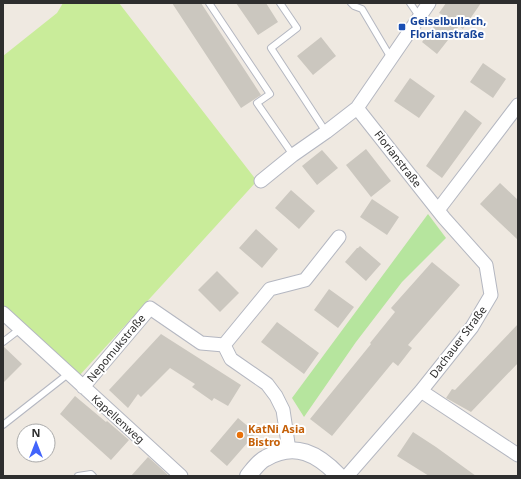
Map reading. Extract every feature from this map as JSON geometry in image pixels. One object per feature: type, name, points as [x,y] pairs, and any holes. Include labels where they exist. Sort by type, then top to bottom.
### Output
[{"type":"street","points":[[261,181],[293,155],[357,108],[429,3]]},
{"type":"street","points":[[438,210],[518,105]]},
{"type":"street","name":"Florianstraße","points":[[357,108],[438,210]]},
{"type":"street","name":"Dachauer Straße","points":[[348,476],[421,391],[472,327],[491,295],[486,265],[438,210]]},
{"type":"street","points":[[289,450],[283,410],[276,396],[267,384],[231,359],[224,346],[270,288],[304,280],[339,237]]},
{"type":"street","name":"Nepomukstraße","points":[[83,387],[150,308],[201,343],[224,346]]},
{"type":"street","name":"Kapellenweg","points":[[3,313],[181,476]]},
{"type":"street","points":[[421,391],[518,455]]},
{"type":"street","points":[[248,476],[265,458],[289,450],[303,451],[315,456],[328,465],[339,476]]},
{"type":"lane","points":[[209,3],[270,94],[258,103],[293,155]]},
{"type":"lane","points":[[280,3],[297,28],[270,48],[326,132]]},
{"type":"lane","points":[[352,3],[354,6],[362,9],[391,58]]},
{"type":"lane","points":[[410,3],[420,16]]},
{"type":"lane","points":[[3,342],[20,329]]},
{"type":"lane","points":[[3,425],[68,374]]},
{"type":"lane","points":[[78,476],[91,474],[94,476]]},
{"type":"green space","points":[[63,3],[119,3],[257,181],[79,376],[3,306],[3,56],[57,13]]},
{"type":"green space","points":[[428,214],[446,238],[402,282],[356,342],[304,417],[292,398]]},
{"type":"building","points":[[172,3],[201,3],[261,95],[241,108]]},
{"type":"building","points":[[236,3],[266,3],[278,22],[258,35]]},
{"type":"building","points":[[446,3],[481,3],[463,29],[459,26],[437,54],[422,42],[443,15],[439,13]]},
{"type":"building","points":[[321,37],[336,56],[313,75],[297,56]]},
{"type":"building","points":[[483,63],[506,79],[493,98],[470,82]]},
{"type":"building","points":[[410,78],[435,96],[419,118],[394,101]]},
{"type":"building","points":[[465,110],[482,123],[442,178],[426,166]]},
{"type":"building","points":[[366,149],[391,181],[371,197],[346,165]]},
{"type":"building","points":[[322,150],[338,168],[317,185],[302,166]]},
{"type":"building","points":[[500,183],[518,200],[518,240],[480,204]]},
{"type":"building","points":[[291,190],[315,211],[299,229],[275,208]]},
{"type":"building","points":[[372,199],[399,217],[387,235],[360,217]]},
{"type":"building","points":[[256,229],[278,249],[262,268],[239,248]]},
{"type":"building","points":[[360,246],[381,264],[366,281],[345,262]]},
{"type":"building","points":[[432,262],[460,285],[408,345],[412,348],[398,366],[393,362],[332,436],[310,419],[395,312],[391,308]]},
{"type":"building","points":[[217,271],[239,293],[220,312],[198,290]]},
{"type":"building","points":[[329,289],[354,307],[338,328],[314,310]]},
{"type":"building","points":[[277,322],[319,353],[304,374],[261,342]]},
{"type":"building","points":[[518,324],[518,363],[471,412],[446,398],[452,389],[455,390]]},
{"type":"building","points":[[161,334],[241,385],[228,406],[214,398],[212,401],[192,387],[195,384],[170,368],[141,397],[138,394],[128,408],[109,390]]},
{"type":"building","points":[[3,346],[22,364],[3,383]]},
{"type":"building","points":[[75,396],[129,440],[111,460],[60,414]]},
{"type":"building","points":[[238,418],[256,433],[227,466],[210,451]]},
{"type":"building","points":[[413,432],[476,476],[429,476],[397,456]]},
{"type":"building","points":[[148,457],[156,464],[169,476],[131,476]]},
{"type":"place","name":"Geiselbullach, Florianstraße","points":[[402,27]]},
{"type":"place","name":"KatNi Asia Bistro","points":[[240,435]]}]
